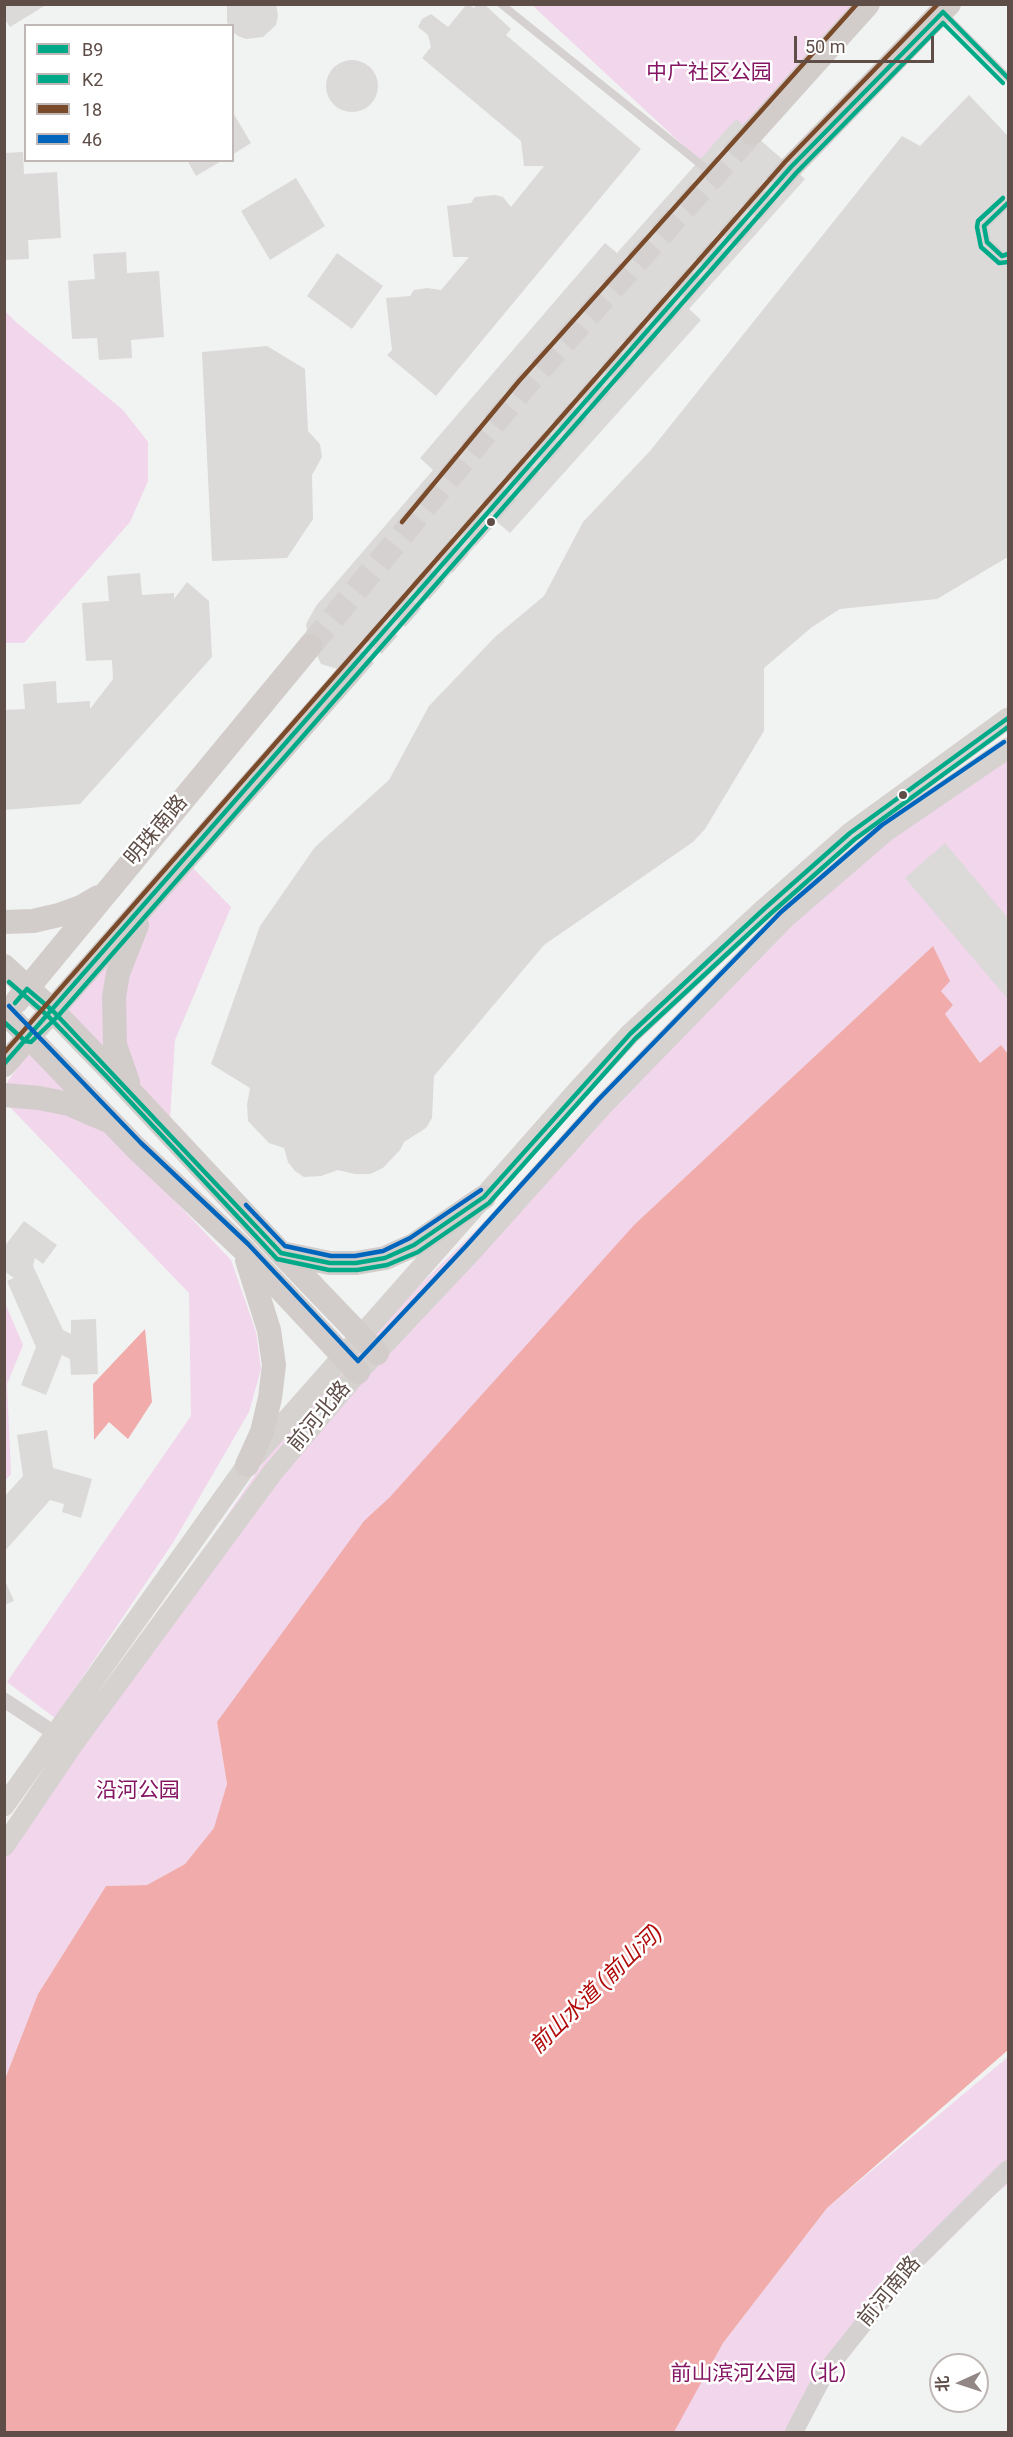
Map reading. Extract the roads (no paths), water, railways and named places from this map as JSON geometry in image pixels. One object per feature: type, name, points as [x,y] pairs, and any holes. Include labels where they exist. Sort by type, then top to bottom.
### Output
[{"type":"main road","points":[[752,133],[868,4]]},
{"type":"main road","points":[[791,167],[946,8]]},
{"type":"main road","name":"明珠南路","points":[[5,1014],[310,646]]},
{"type":"main road","name":"明珠南路","points":[[4,1065],[349,673]]},
{"type":"main road","name":"前河北路","points":[[370,1345],[484,1197],[630,1034],[764,909],[850,833],[1008,718]]},
{"type":"main road","name":"前河北路","points":[[4,1846],[64,1739],[246,1465],[370,1345],[472,1251],[603,1105],[786,917],[886,831],[1008,748]]},
{"type":"main road","points":[[4,922],[33,921],[59,915],[81,907],[110,888]]},
{"type":"main road","points":[[140,1102],[124,1074],[115,1045],[114,997],[126,949],[152,898]]},
{"type":"main road","points":[[4,966],[53,1011],[370,1345]]},
{"type":"main road","points":[[5,1014],[30,1035],[119,1129],[243,1249],[350,1364]]},
{"type":"main road","points":[[4,1095],[30,1096],[69,1104],[102,1118],[119,1129]]},
{"type":"main road","points":[[281,1253],[330,1263],[356,1263],[385,1258],[414,1245],[484,1197]]},
{"type":"main road","points":[[243,1249],[269,1330],[274,1365],[270,1398],[262,1432],[246,1465]]},
{"type":"main road","name":"前河北路","points":[[4,1806],[64,1739],[273,1472],[350,1364]]},
{"type":"street","points":[[4,1700],[64,1739]]},
{"type":"street","name":"前河南路","points":[[794,2433],[826,2371],[908,2268],[1008,2169]]},
{"type":"lane","points":[[501,4],[714,175]]},
{"type":"lane","points":[[946,8],[1008,78]]},
{"type":"lane","points":[[1008,203],[984,226],[987,242],[1002,256],[1008,254]]},
{"type":"water","name":"前山水道 (前山河)","points":[[933,946],[950,981],[941,991],[953,1005],[945,1014],[980,1063],[1001,1045],[1008,1054],[1008,2050],[827,2208],[723,2343],[674,2432],[5,2432],[5,2079],[38,1994],[106,1886],[147,1885],[185,1864],[214,1828],[227,1784],[217,1722],[364,1521],[390,1497],[635,1224]]},
{"type":"water","points":[[145,1329],[152,1402],[128,1439],[109,1422],[94,1440],[93,1384]]},
{"type":"tunnel","points":[[310,646],[525,386],[752,133]]},
{"type":"tunnel","points":[[349,673],[791,167]]},
{"type":"park label","name":"中广社区公园","points":[[709,74]]},
{"type":"park label","name":"沿河公园","points":[[138,1792]]},
{"type":"park label","name":"前山滨河公园（北）","points":[[765,2375]]}]
